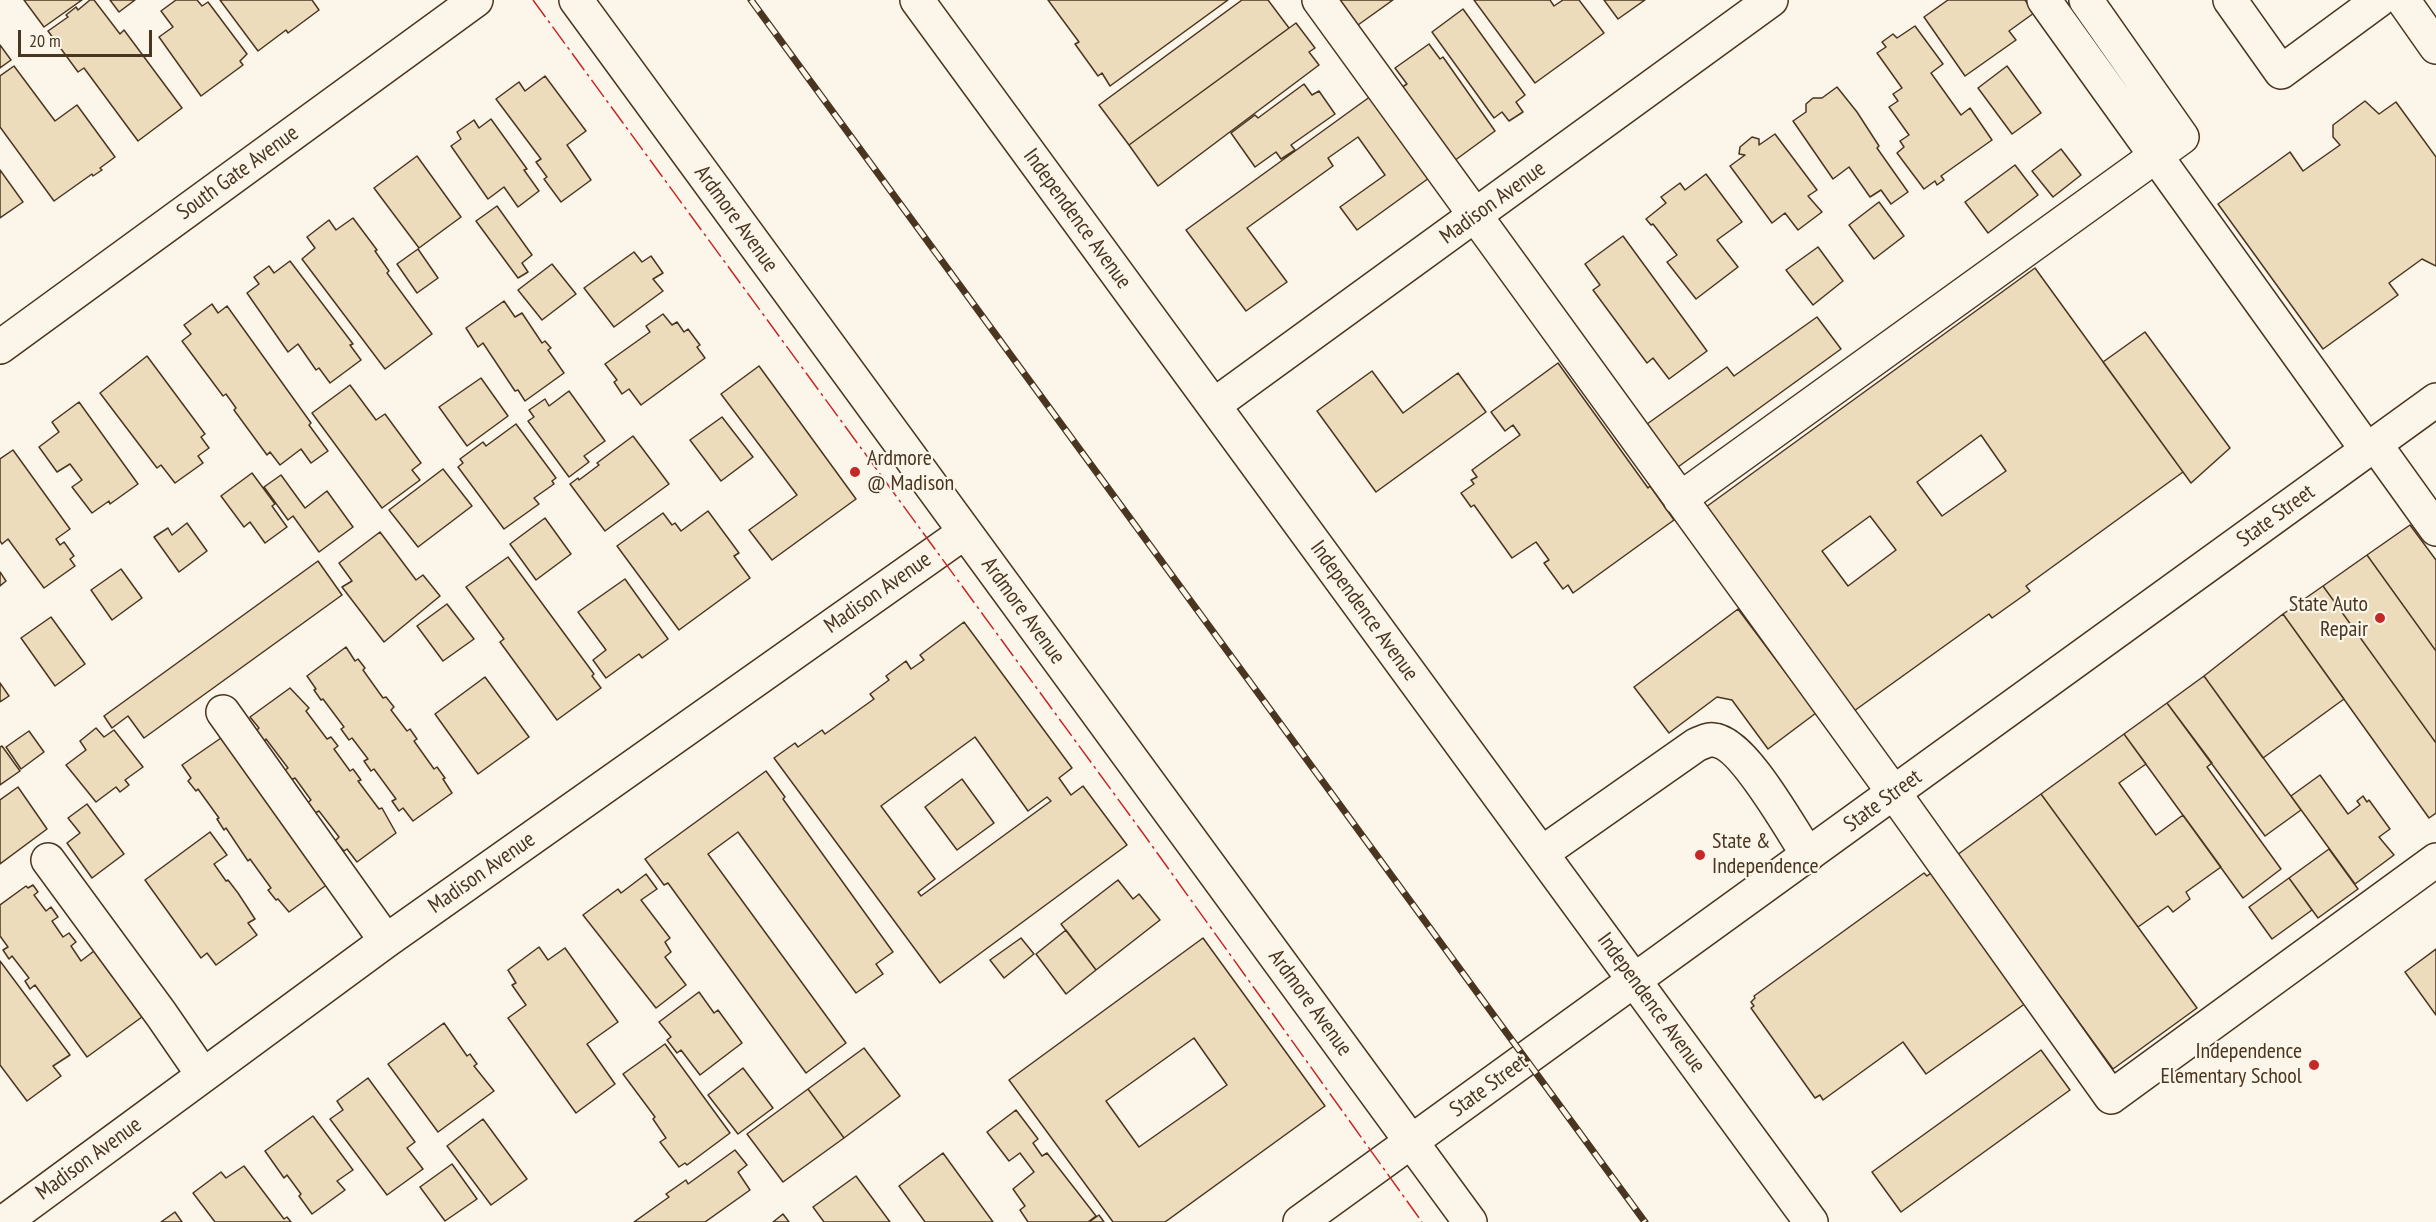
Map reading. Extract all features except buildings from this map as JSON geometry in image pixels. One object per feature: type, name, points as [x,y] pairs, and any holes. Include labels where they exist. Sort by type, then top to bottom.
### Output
[{"type":"street","name":"South Gate Avenue","points":[[0,347],[476,0]]},
{"type":"street","name":"Ardmore Avenue","points":[[576,0],[1470,1222]]},
{"type":"street","name":"Independence Avenue","points":[[917,0],[1811,1222]]},
{"type":"street","points":[[1319,0],[1894,793],[2111,1097],[2436,860]]},
{"type":"street","name":"Madison Avenue","points":[[1214,405],[1772,0]]},
{"type":"street","points":[[2044,0],[2371,447],[2436,529]]},
{"type":"street","points":[[1680,499],[2182,137],[2086,0]]},
{"type":"street","points":[[2230,0],[2281,72],[2379,0]]},
{"type":"street","points":[[2403,0],[2436,47]]},
{"type":"street","name":"State Street","points":[[1300,1222],[2436,400]]},
{"type":"street","name":"Madison Avenue","points":[[4,1222],[386,941],[965,532]]},
{"type":"street","points":[[223,712],[386,941]]},
{"type":"street","points":[[1542,854],[1696,745],[1713,739],[1732,746],[1750,766],[1808,855]]},
{"type":"street","points":[[48,860],[203,1075]]},
{"type":"railway","points":[[751,0],[1645,1222]]},
{"type":"power","points":[[533,0],[1145,836],[1422,1222]]},
{"type":"place","name":"Ardmore @ Madison","points":[[855,472]]},
{"type":"place","name":"State Auto Repair","points":[[2380,618]]},
{"type":"place","name":"State & Independence","points":[[1700,855]]},
{"type":"place","name":"Independence Elementary School","points":[[2314,1065]]}]
